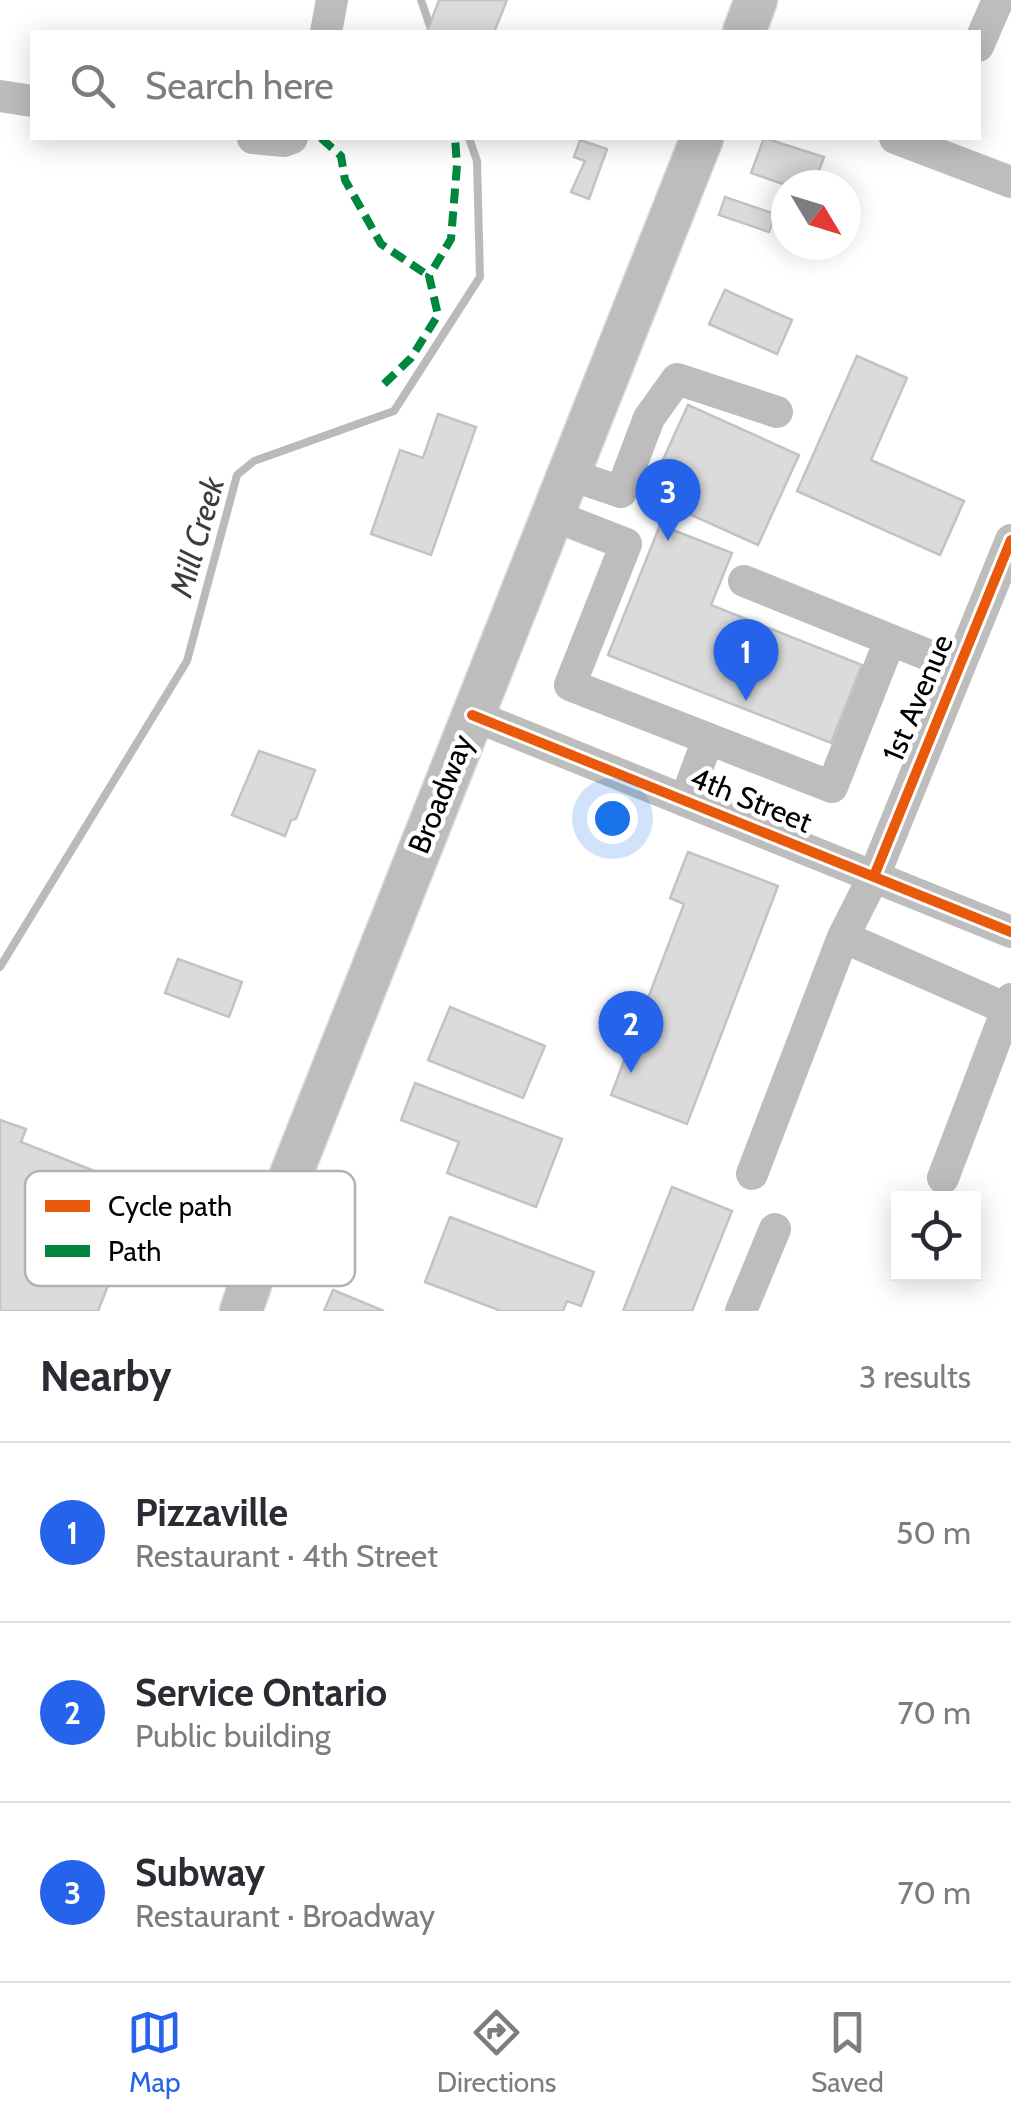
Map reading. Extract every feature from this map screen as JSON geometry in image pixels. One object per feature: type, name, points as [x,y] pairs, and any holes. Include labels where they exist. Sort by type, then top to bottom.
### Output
[{"type":"main road","points":[[745,30],[756,0]]},
{"type":"main road","name":"Broadway","points":[[296,1171],[701,140]]},
{"type":"street","points":[[326,30],[332,0]]},
{"type":"street","points":[[981,39],[998,0]]},
{"type":"street","points":[[0,96],[30,101]]},
{"type":"street","points":[[907,140],[936,145],[1011,182]]},
{"type":"street","points":[[568,474],[621,492],[649,418],[677,379],[777,412]]},
{"type":"street","points":[[598,400],[649,418]]},
{"type":"street","points":[[552,515],[626,544],[570,685],[832,787],[890,640]]},
{"type":"street","name":"1st Avenue","points":[[752,1174],[843,937],[874,876],[1011,540]]},
{"type":"street","points":[[744,582],[958,667]]},
{"type":"street","name":"4th Street","points":[[472,715],[1011,932]]},
{"type":"street","points":[[685,801],[708,739]]},
{"type":"street","points":[[843,937],[1009,1004],[943,1178]]},
{"type":"street","points":[[742,1311],[775,1229]]},
{"type":"building","points":[[439,0],[507,0],[495,30],[428,30]]},
{"type":"building","points":[[580,140],[607,149],[589,199],[571,192],[585,161],[574,157]]},
{"type":"building","points":[[763,140],[824,157],[819,170],[771,170],[771,180],[751,173]]},
{"type":"building","points":[[725,197],[771,213],[771,226],[769,232],[719,215]]},
{"type":"building","points":[[725,290],[792,320],[777,354],[709,324]]},
{"type":"building","points":[[857,356],[907,378],[871,460],[964,501],[940,555],[797,491]]},
{"type":"building","points":[[688,405],[799,455],[758,545],[647,495]]},
{"type":"building","points":[[438,414],[476,427],[431,555],[371,534],[400,450],[423,458]]},
{"type":"building","points":[[660,525],[732,553],[711,605],[862,665],[831,743],[608,655]]},
{"type":"building","points":[[259,751],[315,770],[285,836],[232,815]]},
{"type":"building","points":[[688,852],[778,886],[687,1124],[611,1095],[684,904],[670,898]]},
{"type":"building","points":[[178,959],[242,982],[229,1017],[165,993]]},
{"type":"building","points":[[450,1007],[545,1046],[523,1098],[428,1060]]},
{"type":"building","points":[[415,1083],[562,1139],[536,1207],[447,1173],[459,1142],[401,1120]]},
{"type":"building","points":[[0,1120],[26,1129],[21,1142],[94,1171],[25,1171],[25,1286],[108,1286],[98,1311],[0,1311]]},
{"type":"building","points":[[672,1187],[732,1211],[692,1311],[623,1311]]},
{"type":"building","points":[[450,1217],[594,1272],[581,1306],[567,1301],[563,1311],[501,1311],[425,1282]]},
{"type":"building","points":[[333,1290],[384,1311],[324,1311]]},
{"type":"waterway","name":"Mill Creek","points":[[421,0],[431,30]]},
{"type":"waterway","name":"Mill Creek","points":[[0,967],[187,661],[237,475],[254,461],[394,411],[480,277],[477,161],[470,140]]},
{"type":"marked path","points":[[323,140],[341,156],[345,180],[381,244],[429,276]]},
{"type":"marked path","points":[[384,384],[411,358],[438,315],[429,276],[451,239],[455,140]]},
{"type":"cycle path","points":[[874,876],[1011,540]]},
{"type":"cycle path","points":[[472,715],[1011,932]]},
{"type":"place","name":"Subway","points":[[668,541]]},
{"type":"place","name":"Pizzaville","points":[[746,701]]},
{"type":"place","name":"Service Ontario","points":[[631,1073]]}]
